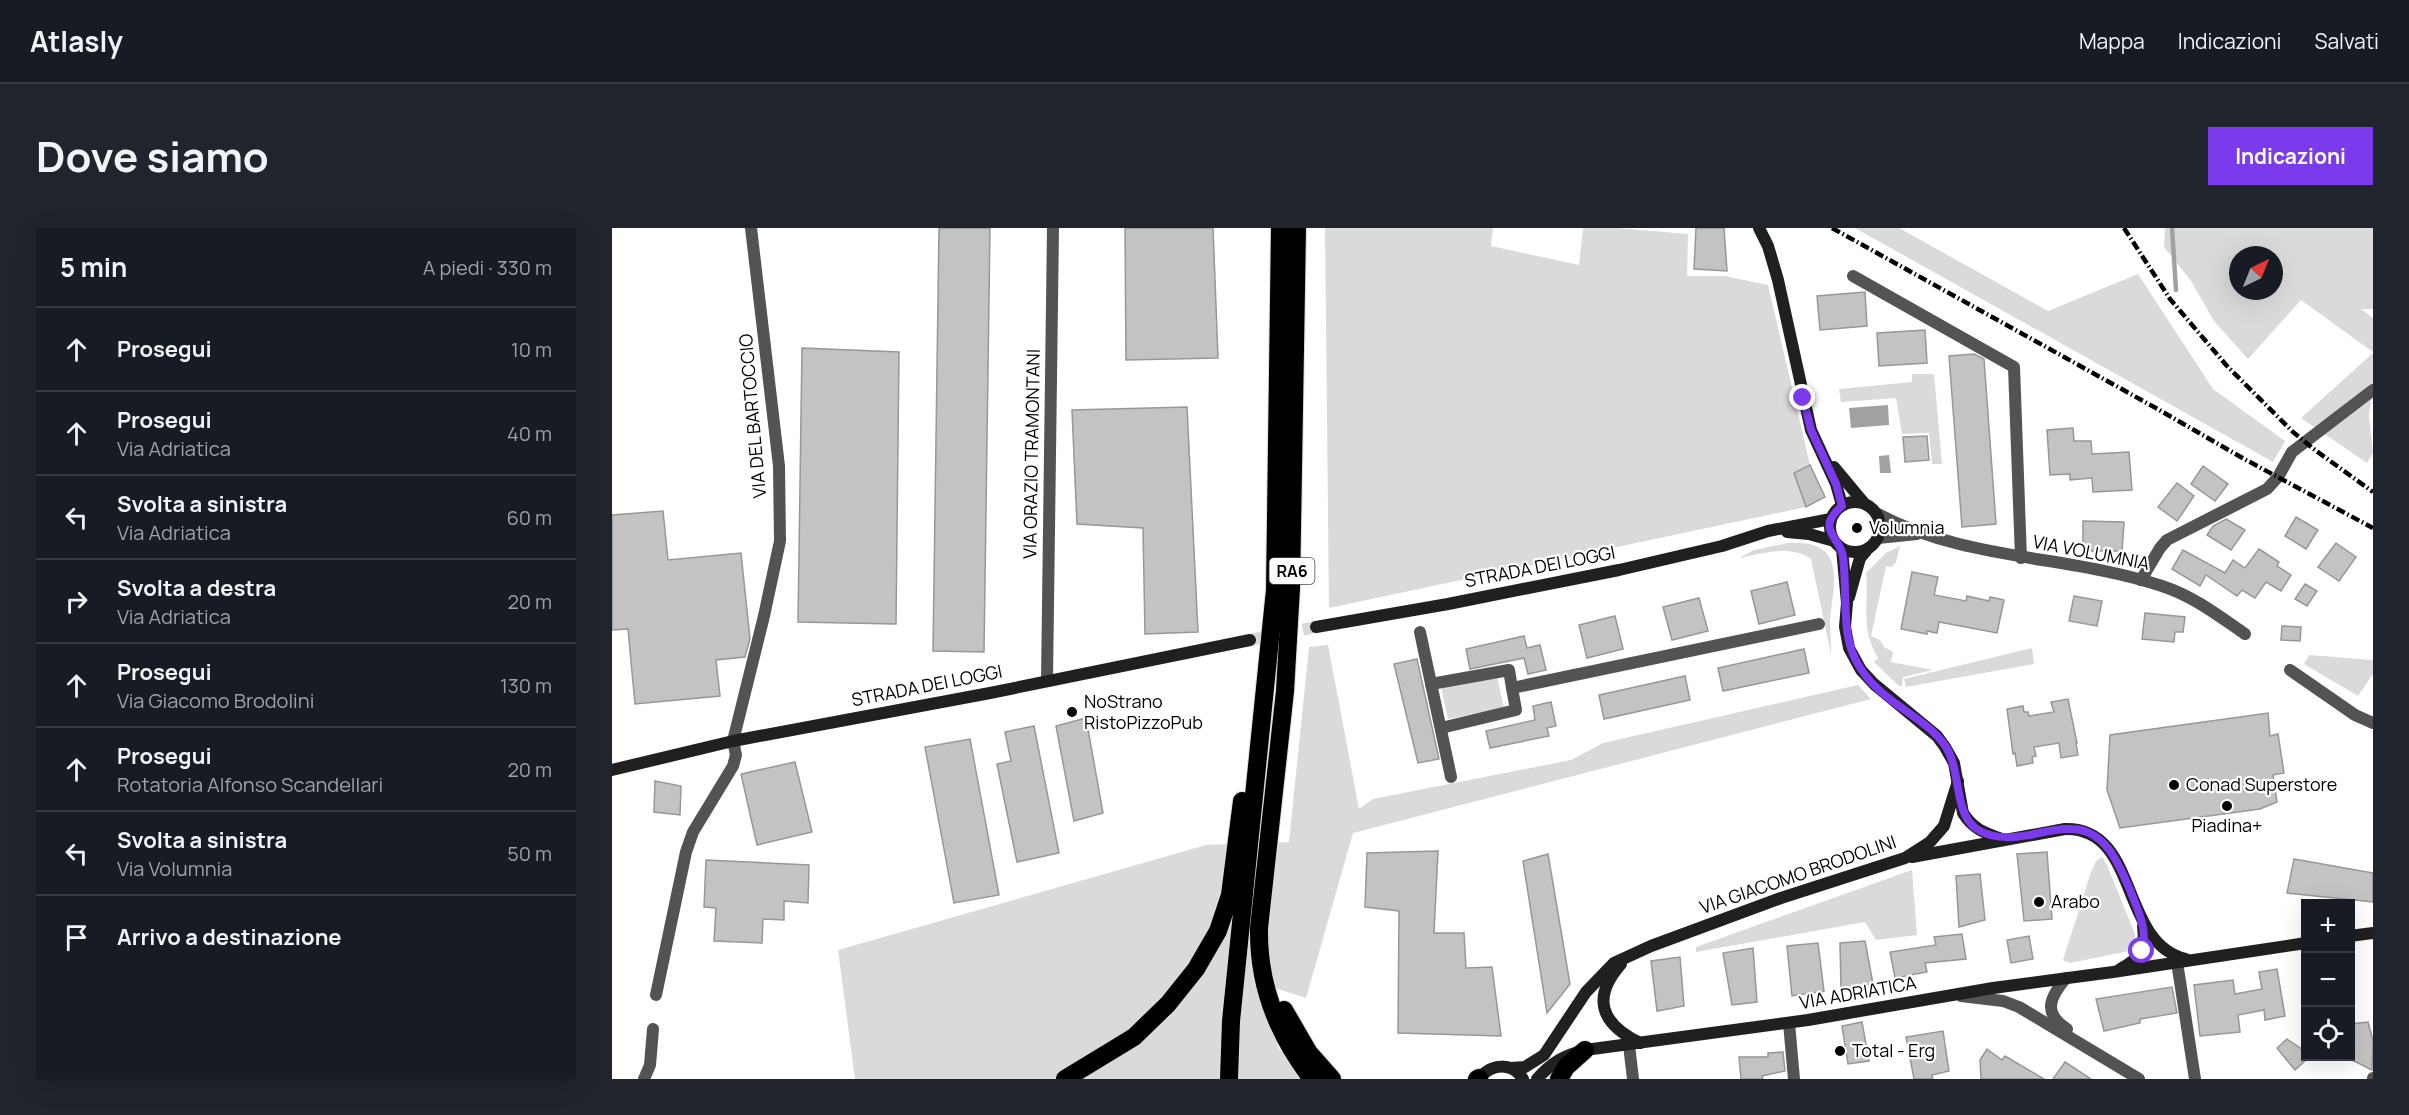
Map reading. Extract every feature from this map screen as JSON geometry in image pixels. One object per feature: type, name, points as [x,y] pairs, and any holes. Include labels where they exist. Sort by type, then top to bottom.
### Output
[{"type":"highway","name":"RA6","points":[[1280,228],[1285,451],[1291,588],[1285,690],[1258,953],[1270,1007],[1296,1058],[1312,1079]]},
{"type":"highway","name":"RA6","points":[[1237,897],[1275,590],[1297,228]]},
{"type":"highway","name":"RA6","points":[[1263,894],[1272,962],[1282,1007],[1309,1053],[1332,1079]]},
{"type":"highway","points":[[1065,1079],[1134,1037],[1168,1004],[1202,960],[1237,897]]},
{"type":"highway","points":[[1229,1079],[1237,897]]},
{"type":"highway","points":[[1558,1079],[1566,1067],[1585,1050]]},
{"type":"main road","points":[[1759,228],[1768,246],[1778,280],[1803,398],[1820,450],[1836,484],[1842,506]]},
{"type":"main road","points":[[1820,450],[1864,503],[1878,514],[1881,526],[1878,538],[1860,558],[1847,603],[1845,627],[1849,648],[1861,670],[1887,697],[1937,736],[1954,763],[1963,813],[1966,818],[1981,832],[2003,839]]},
{"type":"main road","points":[[1847,603],[1838,545],[1830,526],[1831,519],[1842,506],[1849,502],[1864,503]]},
{"type":"main road","name":"STRADA DEI LOGGI","points":[[1316,627],[1448,604],[1619,570],[1722,546],[1768,531],[1831,519]]},
{"type":"main road","name":"STRADA DEI LOGGI","points":[[1768,531],[1809,534],[1838,545]]},
{"type":"main road","points":[[1838,545],[1854,553],[1866,551]]},
{"type":"main road","name":"STRADA DEI LOGGI","points":[[612,770],[733,741],[1250,640]]},
{"type":"main road","name":"VIA GIACOMO BRODOLINI","points":[[1478,1079],[1497,1066],[1525,1067],[1544,1055],[1586,992],[1605,970],[1627,958],[1651,946],[1771,902],[1905,858],[1930,842],[1944,826],[1958,781]]},
{"type":"main road","name":"VIA ADRIATICA","points":[[1905,858],[2003,839],[2073,829],[2097,837],[2111,851],[2142,922],[2156,942],[2167,952],[2193,960]]},
{"type":"main road","points":[[2113,972],[2132,963],[2142,951],[2145,940],[2142,922]]},
{"type":"main road","points":[[2355,935],[2373,933]]},
{"type":"main road","name":"VIA ADRIATICA","points":[[1537,1079],[1558,1059],[1585,1050],[1789,1023],[1942,996],[2301,944]]},
{"type":"main road","points":[[1627,958],[1607,984],[1603,994],[1603,1009],[1621,1034],[1635,1044]]},
{"type":"main road","points":[[1511,1068],[1523,1079]]},
{"type":"street","name":"VIA DEL BARTOCCIO","points":[[656,995],[686,852],[693,832],[733,766],[736,755],[733,741],[780,541],[780,466],[751,228]]},
{"type":"street","name":"VIA ORAZIO TRAMONTANI","points":[[1047,680],[1053,228]]},
{"type":"street","points":[[1853,276],[2014,367],[2021,558]]},
{"type":"street","points":[[2141,580],[2167,540],[2267,489],[2278,477],[2292,452],[2373,390]]},
{"type":"street","name":"VIA VOLUMNIA","points":[[1878,514],[1918,533],[2021,558],[2163,586],[2195,600],[2245,634]]},
{"type":"street","name":"VIA VOLUMNIA","points":[[1878,538],[1918,533]]},
{"type":"street","points":[[1512,688],[1819,624]]},
{"type":"street","points":[[1420,632],[1451,777]]},
{"type":"street","points":[[1431,684],[1509,670],[1516,710],[1442,728]]},
{"type":"street","points":[[2290,670],[2355,714],[2373,723]]},
{"type":"street","points":[[2177,962],[2194,1079]]},
{"type":"street","points":[[2066,978],[2056,990],[2052,1000],[2052,1016],[2088,1047],[2139,1079]]},
{"type":"street","points":[[1942,996],[1971,996],[2004,1001],[2019,1007],[2076,1043],[2088,1047]]},
{"type":"street","points":[[1789,1023],[1794,1079]]},
{"type":"street","points":[[644,1079],[650,1065],[652,1029]]},
{"type":"street","points":[[1633,1079],[1635,1044]]},
{"type":"shaded area","points":[[1325,228],[1493,228],[1491,246],[1579,265],[1583,228],[1617,228],[1688,234],[1687,276],[1725,276],[1768,285],[1810,465],[1794,473],[1806,507],[1329,608]]},
{"type":"shaded area","points":[[1855,228],[1899,228],[2048,311],[2138,274],[2213,389],[2285,441],[2273,462]]},
{"type":"shaded area","points":[[2165,228],[2373,228],[2373,309],[2361,309],[2373,318],[2373,352],[2301,300],[2248,359],[2214,321],[2191,281],[2164,247]]},
{"type":"shaded area","points":[[2373,353],[2373,387],[2369,416],[2373,453],[2367,463],[2301,418]]},
{"type":"shaded area","points":[[1912,374],[1934,374],[1942,464],[1932,464],[1929,433],[1902,434],[1896,398],[1841,402],[1839,389],[1912,382]]},
{"type":"shaded area","points":[[1888,405],[1889,425],[1851,428],[1849,408]]},
{"type":"shaded area","points":[[1889,455],[1891,473],[1880,473],[1879,456]]},
{"type":"shaded area","points":[[1787,543],[1819,547],[1829,556],[1834,573],[1830,621],[1831,654],[1811,559],[1803,554],[1785,551],[1739,558],[1754,550]]},
{"type":"shaded area","points":[[1900,546],[1896,562],[1892,567],[1886,566],[1871,636],[1880,640],[1884,647],[1893,652],[1891,662],[1933,670],[1903,677],[1902,686],[1899,686],[1874,662],[1878,658],[1872,647],[1866,617],[1866,573],[1886,553]]},
{"type":"shaded area","points":[[1328,645],[1359,809],[1373,799],[1571,760],[1603,743],[1858,685],[1871,699],[1353,833],[1306,998],[1256,982],[1279,1049],[1305,1079],[855,1079],[838,950],[1206,845],[1289,842],[1309,647]]},
{"type":"shaded area","points":[[2032,648],[2034,664],[1906,687],[1904,679]]},
{"type":"shaded area","points":[[2309,655],[2373,660],[2373,674],[2358,696],[2304,664]]},
{"type":"shaded area","points":[[1497,677],[1504,708],[1448,719],[1441,687]]},
{"type":"shaded area","points":[[2102,857],[2135,934],[2135,944],[2142,937],[2129,951],[2070,963],[2063,960],[2091,872],[2096,861]]},
{"type":"shaded area","points":[[1912,870],[1917,935],[1876,940],[1865,922],[1696,952],[1696,947]]},
{"type":"building","points":[[939,228],[990,228],[984,652],[933,651]]},
{"type":"building","points":[[1125,228],[1213,228],[1218,358],[1126,360]]},
{"type":"building","points":[[1696,228],[1724,228],[1727,271],[1694,269]]},
{"type":"building","points":[[1865,292],[1867,326],[1820,330],[1817,296]]},
{"type":"building","points":[[1925,330],[1927,363],[1879,366],[1877,333]]},
{"type":"building","points":[[802,348],[899,352],[896,624],[798,622]]},
{"type":"building","points":[[1974,354],[1984,359],[1996,524],[1962,527],[1949,356]]},
{"type":"building","points":[[1187,407],[1198,632],[1145,634],[1143,528],[1077,524],[1072,410]]},
{"type":"building","points":[[2073,428],[2074,441],[2091,441],[2092,454],[2129,452],[2132,490],[2093,492],[2092,478],[2070,480],[2070,474],[2050,475],[2047,430]]},
{"type":"building","points":[[1927,436],[1929,460],[1905,462],[1903,437]]},
{"type":"building","points":[[1810,465],[1825,497],[1806,507],[1794,473]]},
{"type":"building","points":[[2203,466],[2228,484],[2215,501],[2191,484]]},
{"type":"building","points":[[2177,483],[2194,496],[2177,521],[2158,507]]},
{"type":"building","points":[[663,511],[668,560],[741,553],[750,639],[745,657],[716,660],[720,696],[635,704],[628,629],[612,630],[612,515]]},
{"type":"building","points":[[2296,517],[2318,530],[2306,549],[2285,536]]},
{"type":"building","points":[[2226,519],[2245,530],[2231,550],[2207,535],[2213,526]]},
{"type":"building","points":[[2083,521],[2124,522],[2122,551],[2083,551]]},
{"type":"building","points":[[2336,543],[2356,557],[2339,581],[2318,567]]},
{"type":"building","points":[[2259,549],[2279,562],[2277,566],[2291,575],[2281,591],[2266,582],[2255,598],[2242,590],[2237,596],[2206,575],[2200,586],[2172,569],[2183,550],[2225,573],[2233,560],[2245,568]]},
{"type":"building","points":[[1912,572],[1938,577],[1934,595],[1966,601],[1967,596],[1989,601],[1990,597],[2004,600],[1997,633],[1939,622],[1937,633],[1927,631],[1927,634],[1901,629]]},
{"type":"building","points":[[1787,582],[1795,615],[1759,624],[1751,591]]},
{"type":"building","points":[[2305,584],[2317,591],[2307,606],[2295,599]]},
{"type":"building","points":[[2074,596],[2102,601],[2097,626],[2069,621]]},
{"type":"building","points":[[1699,598],[1708,631],[1672,640],[1663,607]]},
{"type":"building","points":[[2145,613],[2185,617],[2183,632],[2175,632],[2174,642],[2142,639]]},
{"type":"building","points":[[1615,616],[1623,649],[1587,658],[1579,625]]},
{"type":"building","points":[[2282,626],[2301,627],[2300,641],[2281,640]]},
{"type":"building","points":[[1524,636],[1527,648],[1540,645],[1546,670],[1528,674],[1524,658],[1470,669],[1466,649]]},
{"type":"building","points":[[1804,649],[1809,673],[1723,691],[1718,668]]},
{"type":"building","points":[[1417,659],[1439,759],[1418,763],[1394,664]]},
{"type":"building","points":[[1685,676],[1690,700],[1604,719],[1599,695]]},
{"type":"building","points":[[2068,699],[2078,755],[2061,758],[2059,743],[2034,747],[2036,756],[2032,757],[2033,763],[2017,766],[2015,753],[2013,754],[2007,709],[2023,706],[2024,712],[2028,712],[2029,716],[2054,712],[2051,702]]},
{"type":"building","points":[[1551,702],[1556,726],[1547,728],[1549,736],[1490,748],[1486,731],[1535,720],[1533,706]]},
{"type":"building","points":[[2268,713],[2270,736],[2278,734],[2284,773],[2273,775],[2277,802],[2260,809],[2120,828],[2107,790],[2110,735]]},
{"type":"building","points":[[1086,718],[1103,813],[1074,821],[1056,726]]},
{"type":"building","points":[[1034,726],[1059,853],[1017,862],[997,764],[1011,761],[1005,732]]},
{"type":"building","points":[[970,739],[999,895],[954,903],[925,747]]},
{"type":"building","points":[[795,762],[812,832],[757,845],[741,774]]},
{"type":"building","points":[[655,781],[681,786],[680,815],[654,812]]},
{"type":"building","points":[[1438,851],[1434,933],[1464,933],[1466,968],[1492,967],[1501,1036],[1398,1033],[1399,911],[1365,907],[1367,853]]},
{"type":"building","points":[[2047,852],[2052,919],[2024,921],[2017,854]]},
{"type":"building","points":[[1548,854],[1570,984],[1547,1013],[1523,861]]},
{"type":"building","points":[[2294,859],[2373,873],[2373,902],[2287,893]]},
{"type":"building","points":[[706,860],[809,865],[808,903],[784,901],[784,920],[763,919],[762,943],[714,941],[716,908],[704,907]]},
{"type":"building","points":[[1980,874],[1985,920],[1959,927],[1956,876]]},
{"type":"building","points":[[1962,934],[1966,959],[1925,963],[1927,972],[1895,978],[1890,952],[1936,945],[1934,937]]},
{"type":"building","points":[[2029,936],[2033,959],[2011,963],[2007,940]]},
{"type":"building","points":[[1865,941],[1873,984],[1841,989],[1840,943]]},
{"type":"building","points":[[1818,943],[1824,991],[1792,996],[1787,946]]},
{"type":"building","points":[[1753,948],[1757,1002],[1732,1005],[1723,953]]},
{"type":"building","points":[[1680,957],[1684,1006],[1657,1011],[1651,961]]},
{"type":"building","points":[[2277,969],[2285,1016],[2265,1020],[2264,1010],[2238,1015],[2240,1032],[2200,1036],[2194,985],[2233,980],[2235,994],[2262,989],[2259,972]]},
{"type":"building","points":[[2172,987],[2177,1013],[2140,1019],[2140,1023],[2104,1031],[2096,999]]},
{"type":"building","points":[[1862,1022],[1869,1061],[1848,1064],[1842,1026]]},
{"type":"building","points":[[2368,1022],[2373,1040],[2372,1070],[2354,1061],[2355,1023]]},
{"type":"building","points":[[1943,1031],[1949,1071],[1932,1075],[1933,1079],[1914,1079],[1906,1037]]},
{"type":"building","points":[[2287,1039],[2301,1049],[2301,1061],[2305,1061],[2295,1070],[2277,1048]]},
{"type":"building","points":[[1987,1049],[2002,1060],[2005,1056],[2044,1079],[1981,1079],[1980,1060]]},
{"type":"building","points":[[1783,1052],[1785,1071],[1762,1076],[1763,1079],[1741,1079],[1739,1057],[1768,1057],[1768,1053]]},
{"type":"building","points":[[2065,1062],[2091,1079],[2053,1079]]},
{"type":"waterway","points":[[2172,228],[2176,290]]},
{"type":"tunnel","points":[[1250,640],[1316,627]]},
{"type":"railway","points":[[1832,228],[2246,460],[2373,528]]},
{"type":"railway","points":[[2124,228],[2170,299],[2227,366],[2293,432],[2373,492]]},
{"type":"place","name":"Volumnia","points":[[1857,528]]},
{"type":"place","name":"NoStrano RistoPizzoPub","points":[[1072,712]]},
{"type":"place","name":"Conad Superstore","points":[[2174,785]]},
{"type":"place","name":"Piadina+","points":[[2227,806]]},
{"type":"place","name":"Arabo","points":[[2039,902]]},
{"type":"place","name":"Total - Erg","points":[[1840,1051]]},
{"type":"route","points":[[1803,398],[1811,430],[1836,484],[1842,506],[1835,511],[1830,526],[1834,541],[1842,549],[1847,603],[1845,627],[1849,648],[1861,670],[1887,697],[1937,736],[1945,747],[1954,763],[1963,813],[1975,828],[2003,839],[2073,829],[2089,832],[2104,843],[2111,851],[2128,885],[2142,922],[2145,940],[2142,951]]}]
